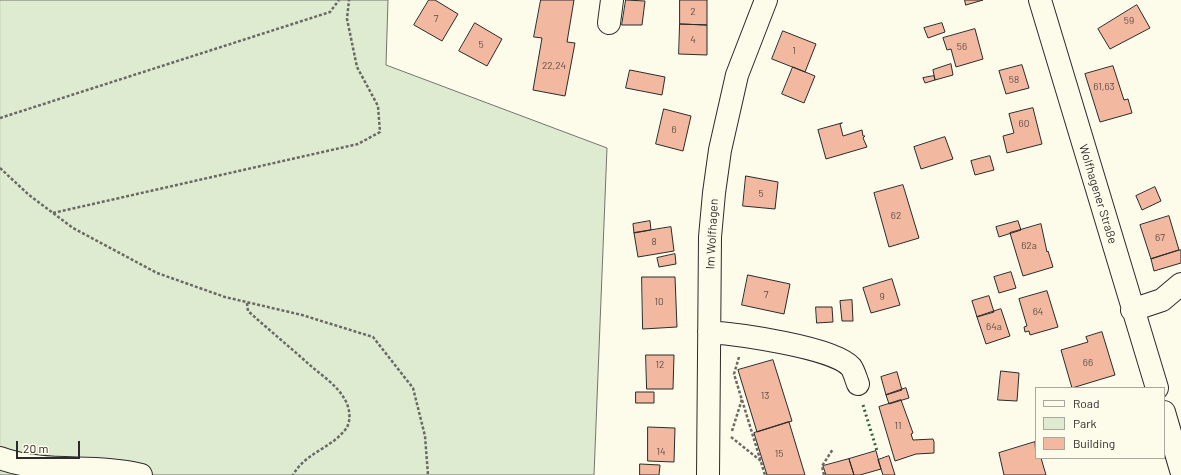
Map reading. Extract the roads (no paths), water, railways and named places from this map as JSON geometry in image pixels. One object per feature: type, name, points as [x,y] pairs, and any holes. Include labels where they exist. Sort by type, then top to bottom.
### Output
[{"type":"street","points":[[609,23],[612,0]]},
{"type":"street","name":"Im Wolfhagen","points":[[708,475],[710,237],[720,150],[737,75],[766,0]]},
{"type":"street","name":"Wolfhagener Straße","points":[[1040,0],[1132,310],[1157,387]]},
{"type":"street","points":[[1132,310],[1162,300],[1181,284]]},
{"type":"street","points":[[709,332],[742,335],[819,352],[840,359],[851,367],[858,384]]},
{"type":"street","points":[[1165,414],[1178,446],[1181,470]]},
{"type":"street","points":[[0,458],[18,465],[41,469],[97,470],[141,475]]}]
